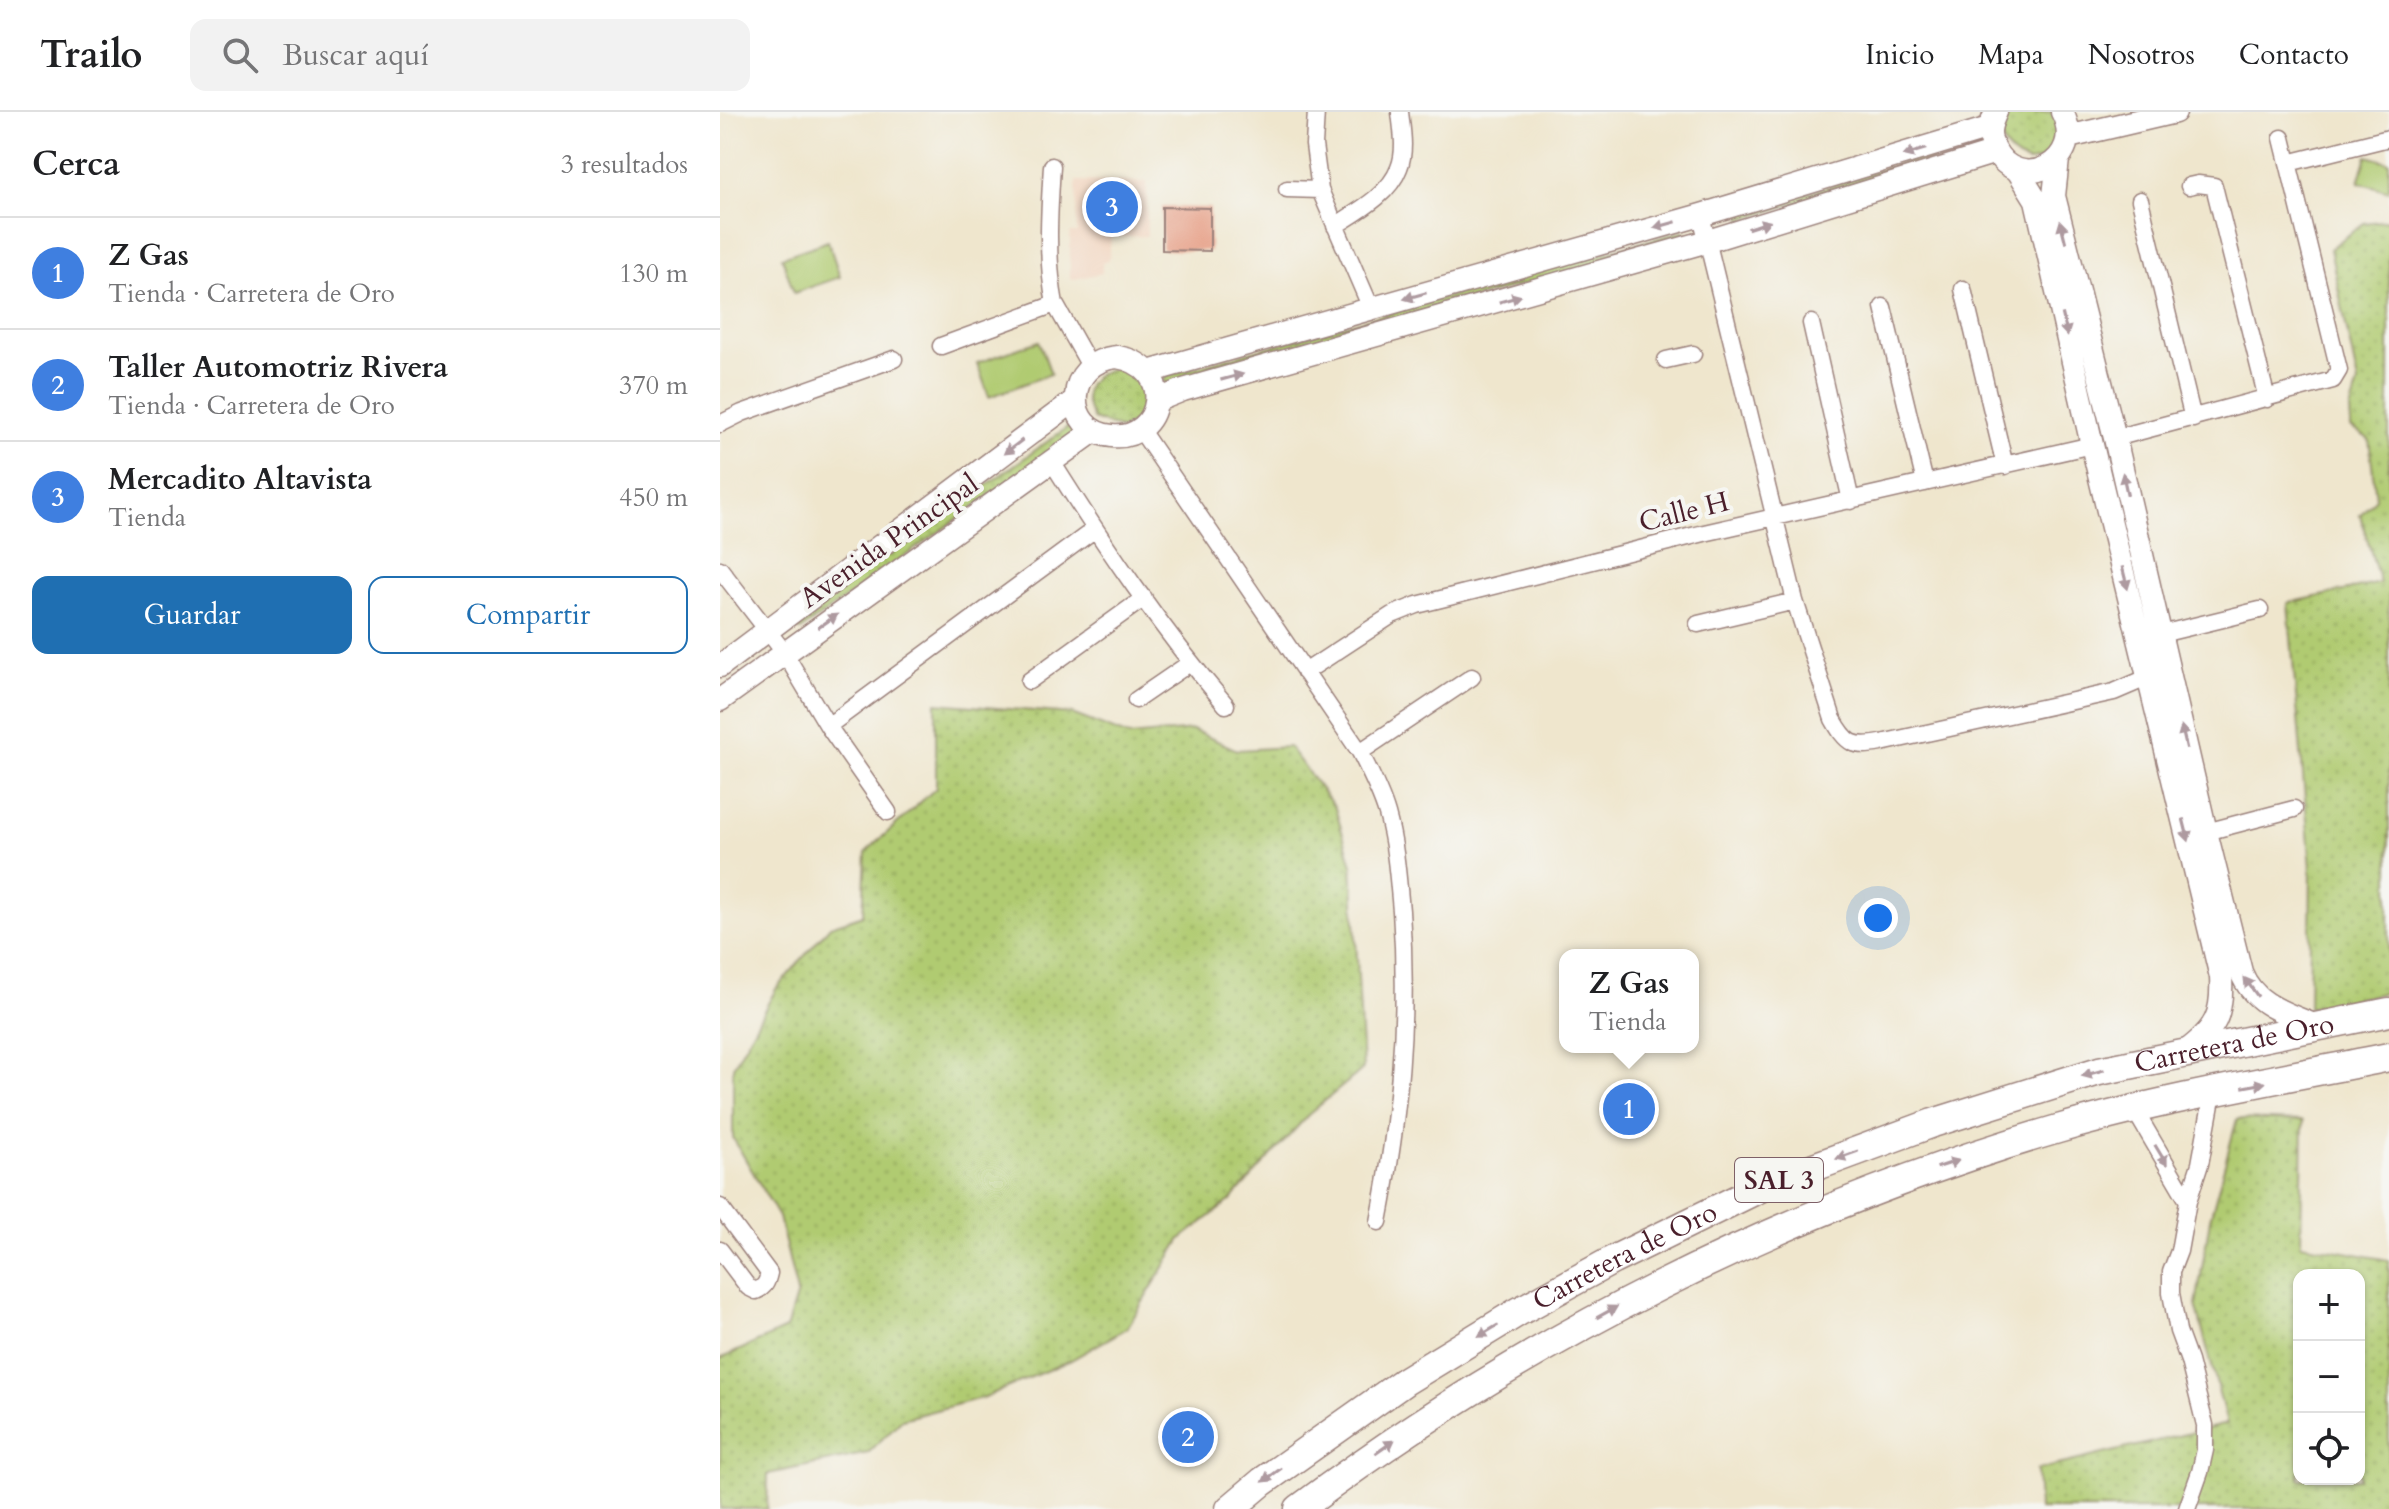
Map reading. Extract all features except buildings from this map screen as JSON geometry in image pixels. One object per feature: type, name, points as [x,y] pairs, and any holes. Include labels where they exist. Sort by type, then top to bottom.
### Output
[{"type":"highway","name":"Carretera de Oro","points":[[1243,1507],[1308,1449],[1405,1381],[1518,1312],[1613,1260],[1768,1184],[1948,1118],[2099,1071],[2389,1012]]},
{"type":"highway","name":"Carretera de Oro","points":[[1299,1509],[1424,1420],[1528,1357],[1638,1295],[1779,1231],[1916,1175],[2059,1129],[2134,1109],[2389,1057]]},
{"type":"highway","points":[[1308,1449],[1304,1466],[1307,1477],[1323,1485],[1335,1482]]},
{"type":"street","points":[[1316,112],[1314,145],[1320,190],[1371,308]]},
{"type":"street","points":[[1335,226],[1381,194],[1399,169],[1403,146],[1400,112]]},
{"type":"street","points":[[2018,171],[2037,171],[2058,159],[2068,137],[2068,126],[2062,112]]},
{"type":"street","points":[[2068,137],[2175,112]]},
{"type":"street","points":[[1148,372],[1701,215],[1992,120],[1996,152],[2005,163],[2018,171],[2036,200],[2092,445],[2206,832],[2241,972],[2246,984],[2267,1006],[2316,1026]]},
{"type":"street","points":[[2092,445],[2333,380],[2339,370],[2282,138]]},
{"type":"street","points":[[2288,163],[2389,138]]},
{"type":"street","points":[[1158,400],[1183,390],[1708,241],[1996,152]]},
{"type":"street","points":[[2058,159],[2054,196],[2161,634],[2159,673],[2221,977],[2223,999],[2218,1020],[2204,1038],[2185,1052]]},
{"type":"street","points":[[1052,166],[1048,236],[1049,272],[1055,304],[1090,366]]},
{"type":"street","points":[[2189,186],[2214,186],[2267,399]]},
{"type":"street","points":[[1287,189],[1320,190]]},
{"type":"street","points":[[2140,200],[2193,419]]},
{"type":"street","points":[[1701,215],[1795,601],[1833,719],[1842,735],[1850,743],[1863,746],[1881,743],[2114,692],[2159,673]]},
{"type":"street","points":[[1963,289],[2005,466]]},
{"type":"street","points":[[941,346],[1055,304]]},
{"type":"street","points":[[1883,307],[1925,483]]},
{"type":"street","points":[[1811,323],[1851,501]]},
{"type":"street","points":[[1666,360],[1693,354]]},
{"type":"street","points":[[1117,357],[1136,362],[1151,375],[1158,400],[1153,413],[1140,429],[1111,436],[1094,431],[1084,422],[1075,400],[1079,382],[1090,366],[1117,357]]},
{"type":"street","points":[[720,424],[742,413],[894,359]]},
{"type":"street","name":"Avenida Principal","points":[[720,666],[1075,400]]},
{"type":"street","points":[[1140,429],[1360,752],[1392,831],[1405,966],[1401,1079],[1379,1222]]},
{"type":"street","name":"Avenida Principal","points":[[720,700],[1094,431]]},
{"type":"street","name":"Calle H","points":[[1305,672],[1394,614],[1417,605],[1776,516],[2092,445]]},
{"type":"street","points":[[1052,462],[1095,529],[1190,663],[1226,705]]},
{"type":"street","points":[[828,726],[1095,529]]},
{"type":"street","points":[[720,569],[784,652],[828,726],[888,812]]},
{"type":"street","points":[[1029,681],[1144,598]]},
{"type":"street","points":[[1698,624],[1795,601]]},
{"type":"street","points":[[2161,634],[2260,610]]},
{"type":"street","points":[[1136,700],[1190,663]]},
{"type":"street","points":[[1360,752],[1472,677]]},
{"type":"street","points":[[2206,832],[2294,809]]},
{"type":"street","points":[[2187,1509],[2205,1450],[2205,1425],[2178,1331],[2171,1293],[2171,1272],[2200,1164],[2213,1093]]},
{"type":"street","points":[[2134,1109],[2188,1201]]},
{"type":"street","points":[[720,1207],[769,1273],[762,1288],[756,1291],[748,1287],[720,1250]]},
{"type":"shaded area","points":[[1076,181],[1147,182],[1147,236],[1111,237],[1109,260],[1102,262],[1102,273],[1070,280],[1070,233],[1077,233]]},
{"type":"green space","points":[[2008,112],[2054,112],[2062,135],[2047,158],[2027,162],[2010,152],[2003,142],[2001,130]]},
{"type":"green space","points":[[1982,138],[1986,143],[1742,220],[1741,214]]},
{"type":"green space","points":[[2367,156],[2389,162],[2389,191],[2359,182]]},
{"type":"green space","points":[[2389,220],[2389,992],[2309,1008],[2311,868],[2288,603],[2380,583],[2360,515],[2376,498],[2369,439],[2351,428],[2350,410],[2358,383],[2330,249],[2364,223]]},
{"type":"green space","points":[[1683,231],[1685,238],[1167,386],[1164,383],[1165,376]]},
{"type":"green space","points":[[828,241],[840,277],[794,293],[782,257]]},
{"type":"green space","points":[[1039,341],[1051,374],[989,397],[977,363]]},
{"type":"green space","points":[[1118,368],[1133,375],[1146,395],[1144,411],[1139,419],[1121,429],[1093,419],[1086,399],[1088,386],[1095,377]]},
{"type":"green space","points":[[1075,419],[1084,429],[801,630],[793,627],[795,622]]},
{"type":"green space","points":[[936,703],[1072,714],[1129,736],[1193,730],[1237,750],[1289,747],[1335,808],[1352,865],[1363,1069],[1308,1115],[1231,1200],[1181,1239],[1127,1328],[1071,1360],[985,1397],[902,1419],[868,1453],[768,1474],[767,1509],[720,1509],[720,1359],[786,1329],[797,1293],[779,1217],[733,1138],[733,1067],[776,989],[830,926],[863,915],[866,852],[936,788]]},
{"type":"green space","points":[[2237,1119],[2303,1121],[2301,1244],[2389,1260],[2389,1509],[2039,1509],[2037,1470],[2227,1424],[2196,1305],[2210,1219]]},
{"type":"place","name":"Mercadito Altavista","points":[[1112,207]]},
{"type":"place","name":"Z Gas","points":[[1629,1109]]},
{"type":"place","name":"Taller Automotriz Rivera","points":[[1188,1437]]}]
